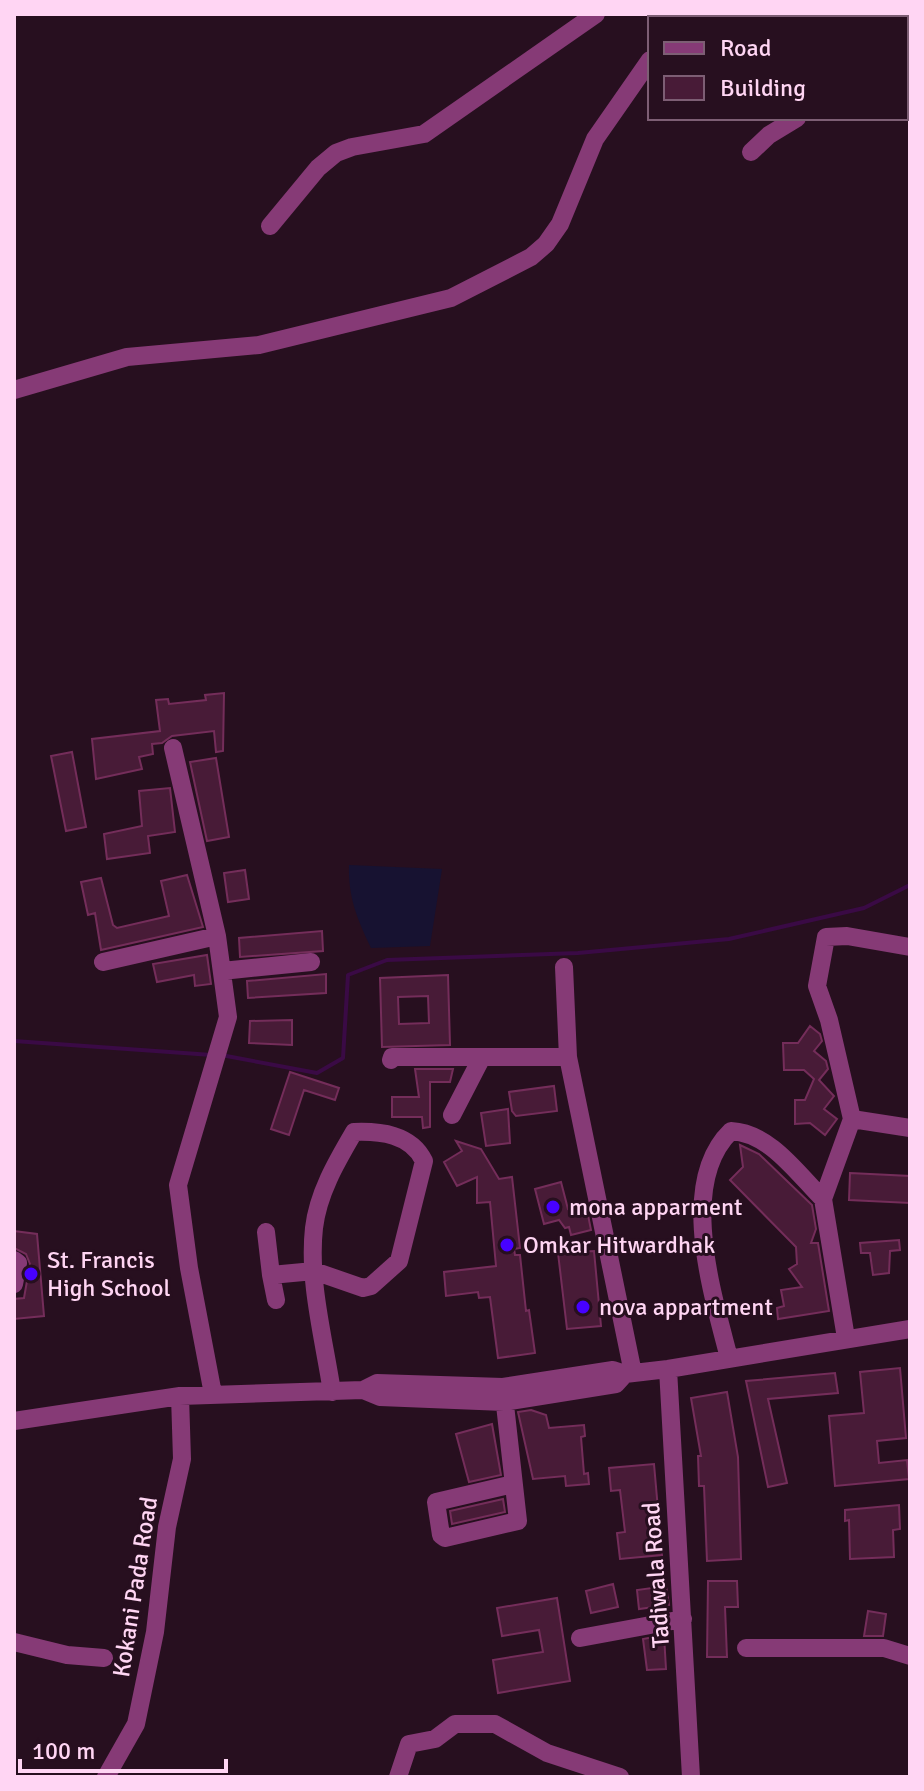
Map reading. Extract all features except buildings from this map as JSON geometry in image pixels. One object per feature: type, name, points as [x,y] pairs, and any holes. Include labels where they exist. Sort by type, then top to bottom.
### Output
[{"type":"street","points":[[270,226],[318,168],[336,153],[352,147],[424,134],[596,14]]},
{"type":"street","points":[[14,390],[127,357],[259,345],[451,298],[531,257],[546,244],[576,190],[595,139],[648,63]]},
{"type":"street","points":[[751,152],[769,135],[794,120]]},
{"type":"street","points":[[173,748],[217,936],[228,1017],[178,1185],[189,1268],[213,1394]]},
{"type":"street","points":[[103,962],[217,936]]},
{"type":"street","points":[[846,1338],[823,1199],[852,1119],[829,1020],[817,986],[826,937],[847,936],[910,947]]},
{"type":"street","points":[[222,971],[311,962]]},
{"type":"street","points":[[564,967],[568,1057],[629,1373]]},
{"type":"street","points":[[452,1115],[482,1057]]},
{"type":"street","points":[[391,1059],[568,1057]]},
{"type":"street","points":[[852,1119],[910,1128]]},
{"type":"street","points":[[271,1275],[314,1271],[363,1288],[371,1286],[399,1261],[424,1161],[418,1148],[382,1131],[354,1132],[332,1169],[314,1226],[314,1271],[332,1392]]},
{"type":"street","points":[[729,1358],[708,1277],[703,1220],[704,1186],[716,1145],[731,1131],[746,1132],[762,1139],[823,1199]]},
{"type":"street","points":[[266,1232],[276,1300]]},
{"type":"street","points":[[14,1260],[18,1263],[14,1284]]},
{"type":"street","points":[[14,1421],[180,1396],[363,1390],[380,1397],[436,1391],[504,1395],[548,1388],[616,1384],[629,1373],[910,1329]]},
{"type":"street","name":"Tadiwala Road","points":[[668,1369],[691,1777]]},
{"type":"street","points":[[504,1395],[518,1521],[445,1538],[441,1535],[436,1502],[513,1484]]},
{"type":"street","name":"Kokani Pada Road","points":[[106,1777],[136,1724],[155,1632],[167,1527],[182,1459],[180,1396]]},
{"type":"street","points":[[580,1638],[683,1619]]},
{"type":"street","points":[[14,1642],[67,1655],[104,1658]]},
{"type":"street","points":[[746,1648],[884,1648],[910,1656]]},
{"type":"street","points":[[398,1777],[409,1744],[435,1739],[455,1724],[503,1727],[547,1753],[620,1777]]},
{"type":"shaded area","points":[[349,865],[442,869],[430,946],[371,948],[354,908]]},
{"type":"waterway","points":[[221,1055],[317,1073],[343,1058],[348,975],[387,960],[578,953],[729,939],[864,908],[910,885]]},
{"type":"waterway","points":[[14,1041],[212,1055]]},
{"type":"place","name":"mona apparment","points":[[553,1207]]},
{"type":"place","name":"Omkar Hitwardhak","points":[[507,1245]]},
{"type":"place","name":"St. Francis High School","points":[[31,1274]]},
{"type":"place","name":"nova appartment","points":[[583,1307]]}]
